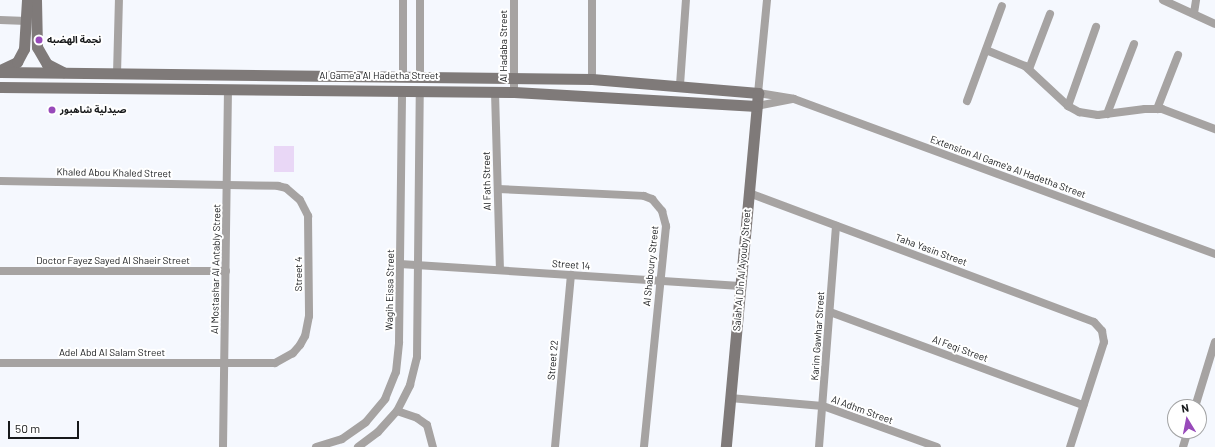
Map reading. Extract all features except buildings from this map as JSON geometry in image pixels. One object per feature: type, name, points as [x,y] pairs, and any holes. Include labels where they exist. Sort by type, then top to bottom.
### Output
[{"type":"street","points":[[0,71],[11,66],[21,56],[26,41],[27,0]]},
{"type":"street","points":[[36,0],[37,47],[48,64],[65,73]]},
{"type":"street","points":[[117,74],[119,0]]},
{"type":"street","points":[[403,0],[403,76]]},
{"type":"street","points":[[420,0],[420,76]]},
{"type":"street","name":"Al Hadaba Street","points":[[514,0],[514,92]]},
{"type":"street","points":[[592,0],[592,79]]},
{"type":"street","points":[[680,85],[686,0]]},
{"type":"street","points":[[758,93],[767,0]]},
{"type":"street","points":[[1163,0],[1215,24]]},
{"type":"street","points":[[1194,13],[1196,0]]},
{"type":"street","points":[[967,101],[1002,6]]},
{"type":"street","points":[[1029,69],[1050,14]]},
{"type":"street","points":[[0,20],[26,21]]},
{"type":"street","points":[[1068,106],[1096,27]]},
{"type":"street","points":[[1107,114],[1134,44]]},
{"type":"street","points":[[986,50],[1029,69],[1068,106],[1085,114],[1107,114],[1157,109],[1178,113],[1215,128]]},
{"type":"street","points":[[1157,109],[1178,55]]},
{"type":"street","name":"Al Game'a Al Hadetha Street","points":[[0,71],[180,75],[420,76],[592,79],[680,85],[758,93]]},
{"type":"street","points":[[179,90],[180,75]]},
{"type":"street","name":"Al Game'a Al Hadetha Street","points":[[0,87],[179,90],[514,92],[757,106]]},
{"type":"street","name":"Al Mostashar Al Antably Street","points":[[223,447],[228,90]]},
{"type":"street","name":"Wagih Eissa Street","points":[[316,447],[342,439],[366,422],[376,411],[392,386],[396,372],[400,342],[402,92]]},
{"type":"street","points":[[358,447],[378,432],[397,411],[410,385],[417,357],[420,92]]},
{"type":"street","name":"Al Fath Street","points":[[495,92],[500,270]]},
{"type":"street","name":"Extension Al Game'a Al Hadetha Street","points":[[758,93],[794,99],[1215,254]]},
{"type":"street","name":"Salah Al Din Al Ayouby Street","points":[[726,447],[758,93]]},
{"type":"street","points":[[757,106],[794,99]]},
{"type":"street","name":"Khaled Abou Khaled Street","points":[[0,181],[227,184]]},
{"type":"street","name":"Street 4","points":[[224,363],[275,363],[284,359],[293,353],[305,336],[309,316],[309,224],[305,207],[294,193],[278,186],[227,184]]},
{"type":"street","name":"Al Shaboury Street","points":[[498,189],[644,196],[652,199],[665,218],[644,447]]},
{"type":"street","name":"Taha Yasin Street","points":[[749,193],[1089,319],[1102,331],[1104,342],[1083,405]]},
{"type":"street","name":"Karim Gawhar Street","points":[[819,447],[836,226]]},
{"type":"street","name":"Street 14","points":[[400,264],[740,286]]},
{"type":"street","name":"Doctor Fayez Sayed Al Shaeir Street","points":[[0,271],[226,271]]},
{"type":"street","name":"Street 22","points":[[555,447],[571,274]]},
{"type":"street","name":"Al Feqi Street","points":[[830,312],[1083,405]]},
{"type":"street","points":[[1197,399],[1215,342]]},
{"type":"street","name":"Adel Abd Al Salam Street","points":[[0,363],[224,363]]},
{"type":"street","name":"Al Adhm Street","points":[[730,398],[823,406],[937,447]]},
{"type":"street","points":[[1070,447],[1083,405]]},
{"type":"street","points":[[397,411],[417,418],[427,425],[433,447]]},
{"type":"place","name":"نجمة الهضبه","points":[[39,40]]},
{"type":"place","name":"صيدلية شاهبور","points":[[52,110]]}]
